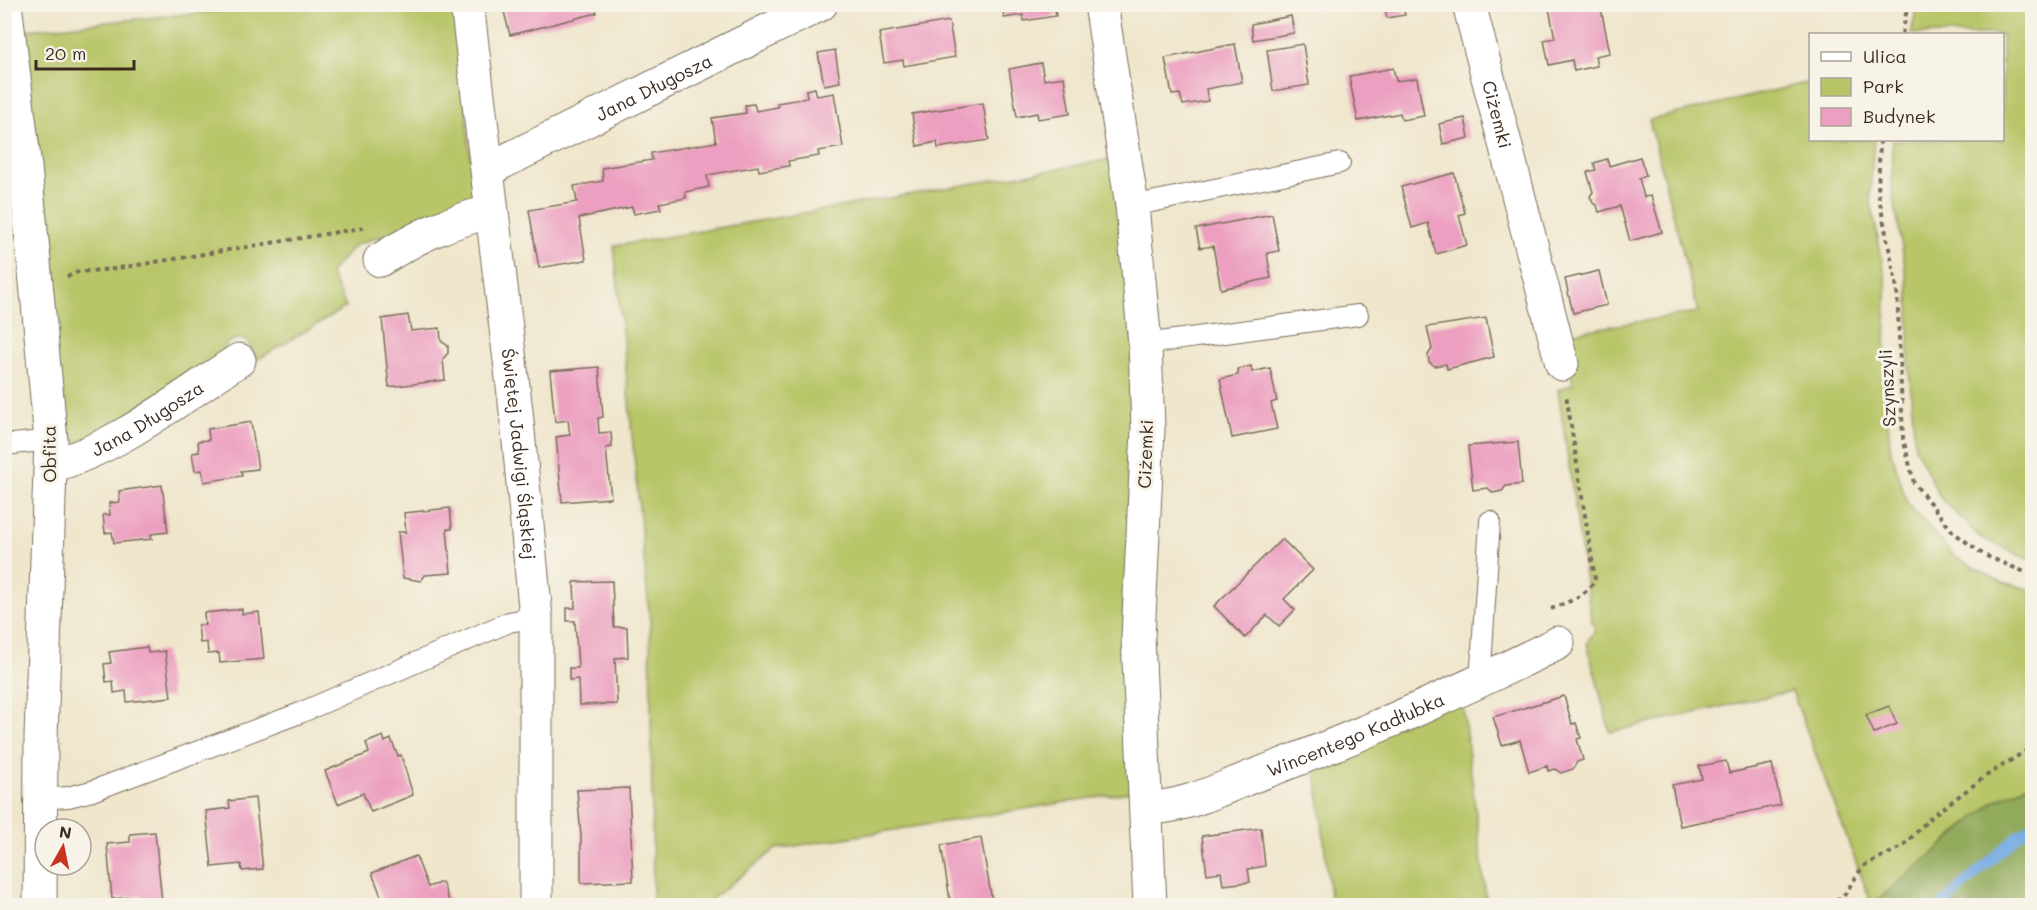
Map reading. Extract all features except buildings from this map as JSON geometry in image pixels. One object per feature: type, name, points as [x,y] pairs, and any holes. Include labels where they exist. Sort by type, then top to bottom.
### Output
[{"type":"street","name":"Obfita","points":[[5,4],[24,156],[51,453],[40,906]]},
{"type":"street","name":"Świętej Jadwigi Śląskiej","points":[[467,4],[489,169],[491,213],[516,411],[536,617],[536,906]]},
{"type":"street","name":"Jana Długosza","points":[[489,169],[821,4]]},
{"type":"street","name":"Ciżemki","points":[[1101,4],[1132,206],[1145,344],[1148,429],[1138,638],[1139,703],[1147,808],[1150,906]]},
{"type":"street","name":"Ciżemki","points":[[1469,4],[1562,364]]},
{"type":"street","points":[[380,260],[415,238],[444,225],[491,213]]},
{"type":"street","name":"Jana Długosza","points":[[51,453],[79,458],[105,446],[239,360]]},
{"type":"street","name":"Wincentego Kadłubka","points":[[1147,808],[1180,804],[1314,754],[1480,682],[1558,643]]},
{"type":"lane","points":[[1132,206],[1340,163]]},
{"type":"lane","points":[[1145,344],[1358,315]]},
{"type":"lane","points":[[4,445],[51,453]]},
{"type":"lane","points":[[1480,682],[1490,521]]},
{"type":"lane","points":[[41,799],[68,797],[92,791],[300,713],[509,622],[536,617]]},
{"type":"path","points":[[1902,33],[1908,4]]},
{"type":"path","name":"Szynszyli","points":[[1880,141],[1878,193],[1897,288],[1903,438],[1914,483],[1953,532],[1984,555],[2032,574]]},
{"type":"path","points":[[36,289],[78,273],[377,225]]},
{"type":"path","points":[[1542,614],[1571,601],[1592,586],[1594,579],[1562,364]]},
{"type":"path","points":[[1819,906],[1843,897],[1863,866],[1902,847],[1932,816],[1986,776],[2024,752],[2032,750]]},
{"type":"green space","points":[[279,5],[457,5],[474,198],[462,209],[355,245],[330,273],[346,307],[257,360],[247,341],[238,338],[226,344],[220,363],[101,440],[71,442],[62,434],[17,31]]},
{"type":"green space","points":[[1917,5],[2032,5],[2032,561],[1980,537],[1940,497],[1915,447],[1909,366],[1909,292],[1892,186],[1892,141],[2004,141],[2004,33],[1911,33]]},
{"type":"green space","points":[[1809,82],[1809,141],[1874,141],[1870,196],[1886,281],[1885,382],[1890,446],[1907,503],[1955,557],[2000,581],[2032,590],[2032,783],[1995,801],[1872,905],[1792,691],[1610,732],[1587,643],[1595,630],[1591,618],[1558,390],[1573,384],[1562,334],[1698,312],[1649,120]]},
{"type":"green space","points":[[1113,159],[1134,344],[1135,791],[776,849],[704,905],[653,905],[650,622],[614,246]]},
{"type":"green space","points":[[1462,700],[1487,905],[1331,905],[1315,759]]},
{"type":"green space","points":[[2032,783],[2032,905],[1872,905],[1995,801]]},
{"type":"waterway","points":[[1941,906],[2018,835],[2032,827]]}]
